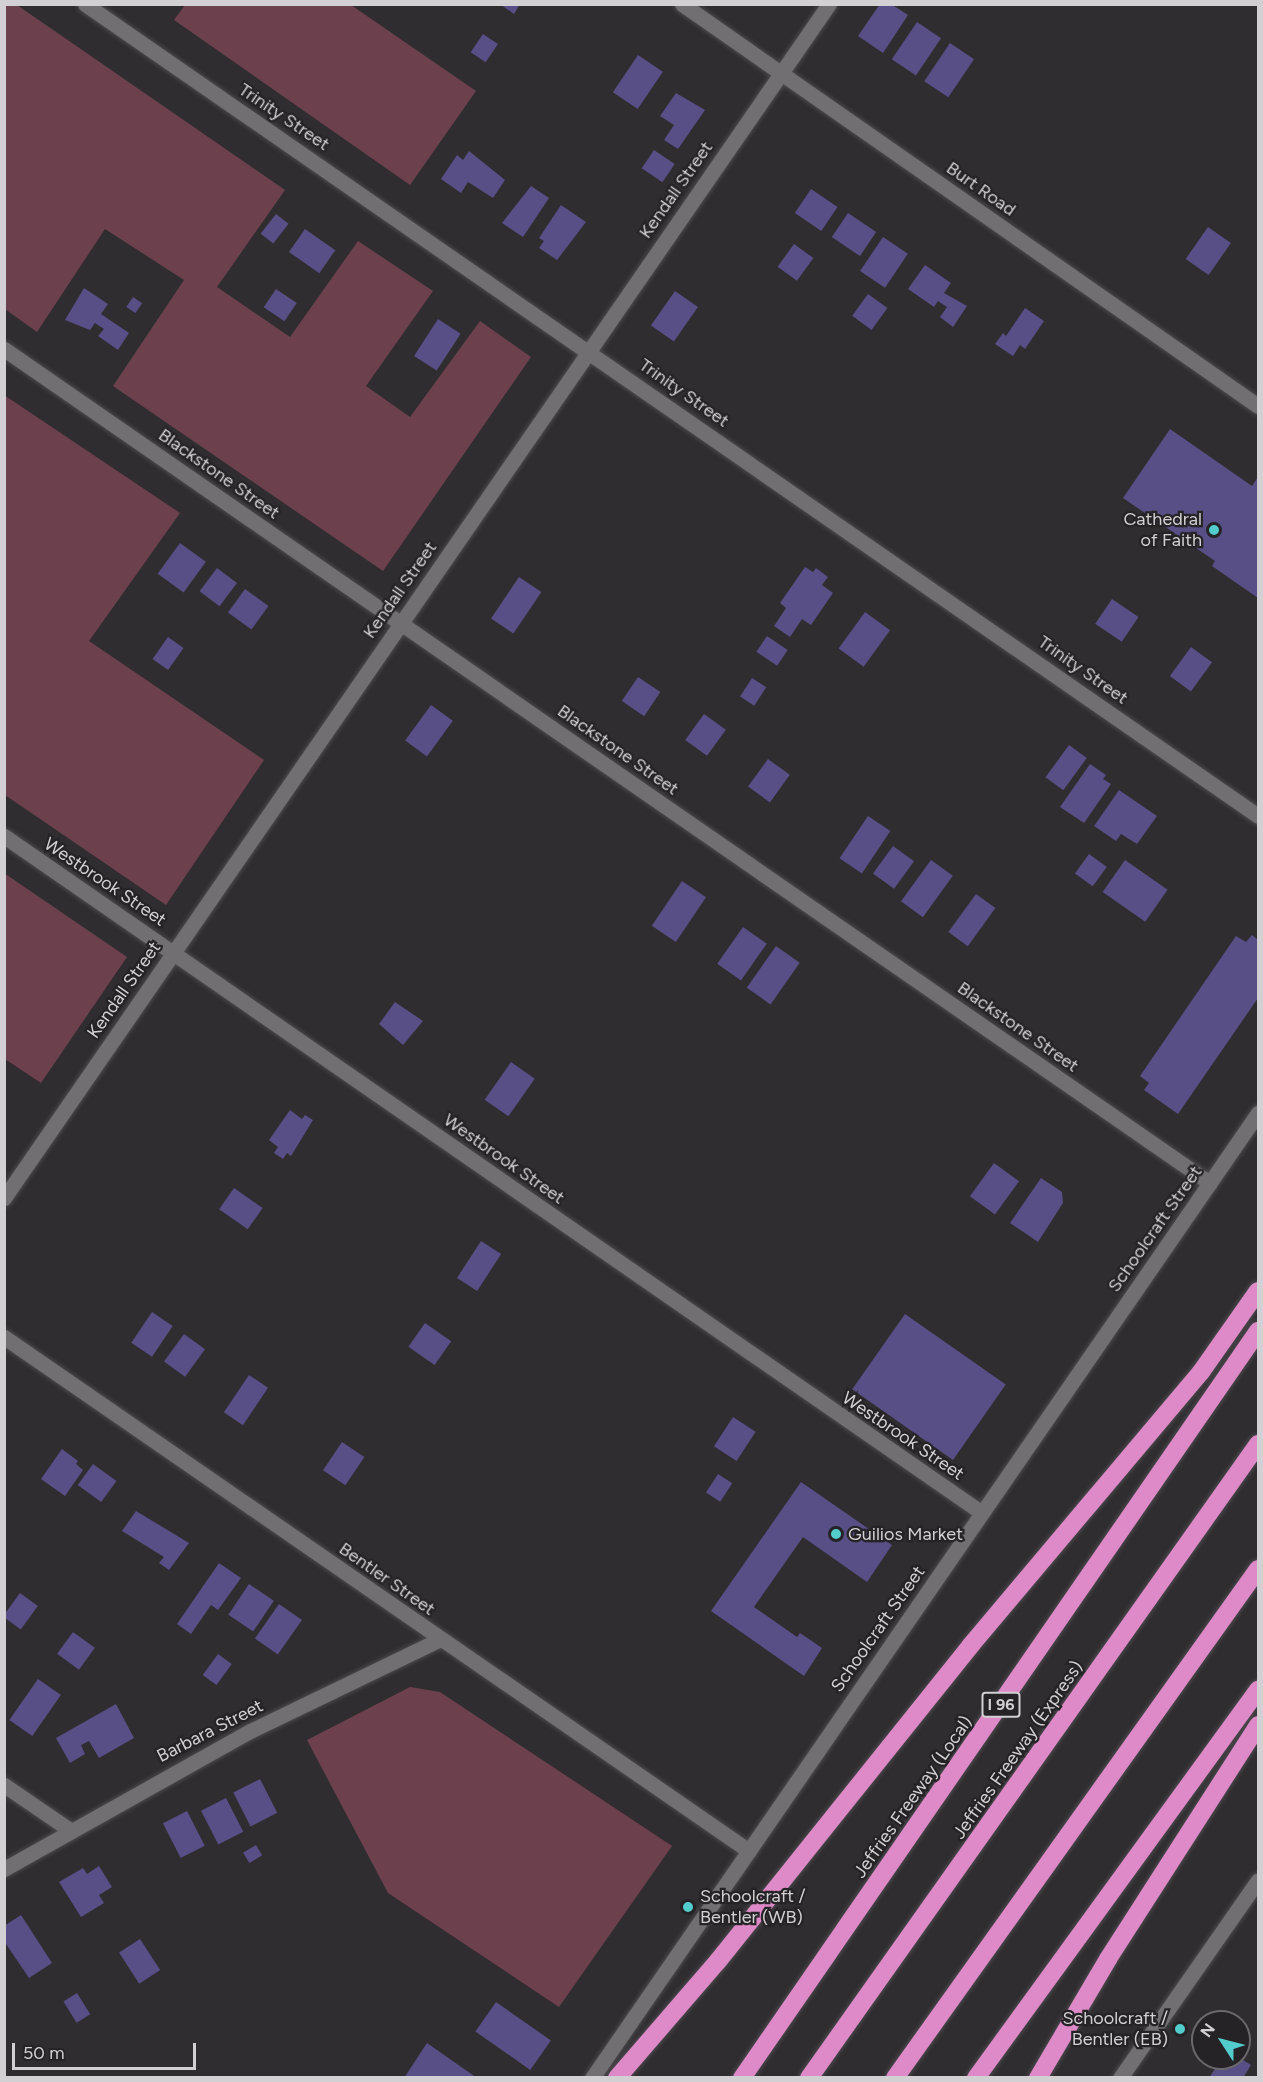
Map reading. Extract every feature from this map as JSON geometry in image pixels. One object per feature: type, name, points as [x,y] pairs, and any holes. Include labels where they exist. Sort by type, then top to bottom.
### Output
[{"type":"highway","points":[[616,2078],[718,1961],[971,1645],[1201,1372],[1258,1291]]},
{"type":"highway","name":"Jeffries Freeway (Local)","points":[[742,2078],[1258,1331]]},
{"type":"highway","name":"Jeffries Freeway (Express)","points":[[810,2078],[1258,1444]]},
{"type":"highway","points":[[895,2078],[1258,1569]]},
{"type":"highway","points":[[976,2078],[1258,1690]]},
{"type":"highway","points":[[1038,2078],[1108,1959],[1258,1725]]},
{"type":"street","name":"Trinity Street","points":[[85,4],[588,350],[1258,816]]},
{"type":"street","name":"Burt Road","points":[[682,4],[1258,406]]},
{"type":"street","name":"Kendall Street","points":[[4,1198],[829,4]]},
{"type":"street","name":"Blackstone Street","points":[[4,349],[1210,1183]]},
{"type":"street","name":"Westbrook Street","points":[[4,836],[982,1513]]},
{"type":"street","name":"Schoolcraft Street","points":[[592,2078],[1258,1113]]},
{"type":"street","name":"Bentler Street","points":[[4,1337],[749,1851]]},
{"type":"street","name":"Barbara Street","points":[[4,1869],[250,1731],[440,1639]]},
{"type":"street","points":[[4,1785],[70,1830]]},
{"type":"street","points":[[1120,2078],[1258,1880]]},
{"type":"shaded area","points":[[4,5],[17,5],[285,190],[217,287],[290,337],[358,241],[433,291],[366,386],[410,417],[480,321],[531,357],[383,571],[113,386],[184,280],[105,229],[37,332],[5,309]]},
{"type":"shaded area","points":[[185,5],[351,5],[476,91],[410,185],[174,20]]},
{"type":"shaded area","points":[[4,395],[180,513],[89,641],[264,760],[166,905],[5,795]]},
{"type":"shaded area","points":[[4,873],[127,957],[41,1083],[5,1059]]},
{"type":"shaded area","points":[[410,1687],[440,1692],[672,1846],[559,2007],[388,1893],[307,1740]]},
{"type":"building","points":[[500,4],[520,4],[514,14]]},
{"type":"building","points":[[880,4],[891,4],[908,15],[883,53],[858,36]]},
{"type":"building","points":[[917,22],[941,38],[916,76],[892,59]]},
{"type":"building","points":[[483,34],[498,44],[486,62],[471,52]]},
{"type":"building","points":[[950,43],[974,59],[948,97],[924,81]]},
{"type":"building","points":[[638,55],[663,72],[638,109],[613,92]]},
{"type":"building","points":[[676,93],[705,110],[678,149],[664,140],[674,125],[660,116]]},
{"type":"building","points":[[654,150],[675,164],[662,182],[642,168]]},
{"type":"building","points":[[469,151],[505,180],[493,198],[468,182],[461,193],[441,179],[457,155],[463,160]]},
{"type":"building","points":[[531,186],[549,198],[523,237],[502,223]]},
{"type":"building","points":[[811,189],[838,207],[821,231],[795,213]]},
{"type":"building","points":[[561,205],[586,222],[557,260],[539,248],[544,241],[539,238]]},
{"type":"building","points":[[848,213],[876,232],[860,256],[832,237]]},
{"type":"building","points":[[276,214],[289,224],[273,244],[261,234]]},
{"type":"building","points":[[1208,227],[1231,243],[1209,275],[1186,259]]},
{"type":"building","points":[[305,229],[335,250],[319,273],[289,252]]},
{"type":"building","points":[[883,237],[908,254],[885,288],[860,271]]},
{"type":"building","points":[[794,244],[813,258],[797,281],[778,267]]},
{"type":"building","points":[[925,265],[951,283],[944,293],[967,306],[953,327],[940,317],[947,307],[938,301],[934,307],[908,289]]},
{"type":"building","points":[[84,288],[108,304],[101,314],[129,333],[118,350],[98,336],[104,329],[95,323],[90,330],[65,320]]},
{"type":"building","points":[[276,289],[297,303],[284,321],[264,307]]},
{"type":"building","points":[[675,291],[698,307],[674,341],[651,325]]},
{"type":"building","points":[[868,294],[887,308],[872,330],[852,316]]},
{"type":"building","points":[[133,297],[142,303],[135,313],[126,307]]},
{"type":"building","points":[[1025,308],[1044,321],[1025,349],[1020,345],[1013,356],[995,344],[1003,333],[1006,336]]},
{"type":"building","points":[[438,319],[461,334],[437,371],[414,356]]},
{"type":"building","name":"Cathedral of Faith","points":[[1170,429],[1252,486],[1258,477],[1258,598],[1212,566],[1215,561],[1123,498]]},
{"type":"building","points":[[180,543],[206,562],[184,593],[158,574]]},
{"type":"building","points":[[805,567],[813,572],[816,568],[828,577],[822,585],[833,593],[811,625],[802,619],[790,637],[774,626],[786,608],[780,603]]},
{"type":"building","points":[[217,568],[237,583],[220,606],[200,591]]},
{"type":"building","points":[[519,577],[541,592],[513,634],[491,618]]},
{"type":"building","points":[[245,589],[268,606],[251,630],[228,612]]},
{"type":"building","points":[[1112,599],[1139,617],[1122,642],[1095,624]]},
{"type":"building","points":[[865,612],[890,630],[864,667],[839,648]]},
{"type":"building","points":[[767,636],[788,650],[777,666],[756,652]]},
{"type":"building","points":[[168,637],[184,648],[168,670],[153,659]]},
{"type":"building","points":[[1191,647],[1212,662],[1191,691],[1170,676]]},
{"type":"building","points":[[638,677],[660,692],[644,716],[622,701]]},
{"type":"building","points":[[752,678],[766,687],[754,706],[740,696]]},
{"type":"building","points":[[431,705],[453,721],[427,756],[405,741]]},
{"type":"building","points":[[704,714],[726,730],[707,756],[685,740]]},
{"type":"building","points":[[1069,745],[1087,758],[1063,790],[1045,777]]},
{"type":"building","points":[[768,759],[790,775],[770,802],[748,787]]},
{"type":"building","points":[[1090,764],[1106,775],[1103,779],[1111,784],[1084,823],[1060,807]]},
{"type":"building","points":[[1119,790],[1157,816],[1137,844],[1121,834],[1116,841],[1094,826]]},
{"type":"building","points":[[868,816],[890,831],[862,873],[839,858]]},
{"type":"building","points":[[893,846],[914,861],[894,889],[873,874]]},
{"type":"building","points":[[1089,854],[1107,867],[1093,886],[1075,873]]},
{"type":"building","points":[[931,860],[953,876],[923,917],[901,901]]},
{"type":"building","points":[[1125,860],[1168,890],[1145,922],[1103,892]]},
{"type":"building","points":[[682,881],[706,897],[676,942],[652,926]]},
{"type":"building","points":[[976,894],[995,908],[968,946],[948,932]]},
{"type":"building","points":[[743,927],[767,944],[741,980],[717,964]]},
{"type":"building","points":[[1252,935],[1258,940],[1258,998],[1178,1114],[1144,1090],[1149,1083],[1140,1076],[1236,936],[1246,942]]},
{"type":"building","points":[[776,946],[800,963],[771,1004],[747,988]]},
{"type":"building","points":[[395,1002],[423,1021],[403,1045],[379,1024]]},
{"type":"building","points":[[511,1062],[535,1079],[508,1116],[485,1100]]},
{"type":"building","points":[[290,1110],[302,1119],[305,1115],[313,1120],[291,1156],[287,1153],[283,1159],[274,1153],[278,1147],[269,1140]]},
{"type":"building","points":[[994,1163],[1019,1181],[995,1214],[970,1196]]},
{"type":"building","points":[[1041,1178],[1062,1192],[1063,1203],[1038,1242],[1010,1223]]},
{"type":"building","points":[[234,1188],[263,1208],[248,1229],[219,1209]]},
{"type":"building","points":[[481,1241],[501,1254],[477,1291],[457,1278]]},
{"type":"building","points":[[152,1312],[173,1326],[152,1357],[131,1343]]},
{"type":"building","points":[[905,1314],[1006,1385],[953,1460],[852,1389]]},
{"type":"building","points":[[425,1323],[451,1341],[435,1365],[408,1347]]},
{"type":"building","points":[[184,1334],[205,1349],[185,1377],[164,1362]]},
{"type":"building","points":[[249,1375],[268,1388],[243,1425],[224,1412]]},
{"type":"building","points":[[733,1417],[756,1432],[737,1461],[714,1446]]},
{"type":"building","points":[[342,1442],[364,1457],[345,1485],[323,1470]]},
{"type":"building","points":[[62,1449],[78,1461],[76,1464],[83,1470],[65,1496],[41,1479]]},
{"type":"building","points":[[93,1464],[116,1481],[101,1502],[78,1485]]},
{"type":"building","points":[[718,1474],[732,1483],[720,1502],[706,1492]]},
{"type":"building","points":[[801,1482],[892,1545],[867,1582],[803,1537],[754,1607],[797,1637],[800,1633],[822,1648],[804,1676],[711,1611]]},
{"type":"building","points":[[136,1511],[189,1543],[169,1570],[159,1563],[164,1557],[122,1531]]},
{"type":"building","points":[[219,1563],[241,1578],[218,1610],[211,1605],[191,1634],[177,1624]]},
{"type":"building","points":[[249,1584],[274,1601],[253,1631],[228,1615]]},
{"type":"building","points":[[20,1593],[38,1606],[21,1629],[4,1617]]},
{"type":"building","points":[[279,1604],[302,1620],[278,1654],[255,1638]]},
{"type":"building","points":[[73,1632],[95,1648],[79,1670],[57,1654]]},
{"type":"building","points":[[218,1654],[232,1664],[216,1685],[203,1675]]},
{"type":"building","points":[[38,1679],[61,1695],[32,1736],[9,1720]]},
{"type":"building","points":[[116,1704],[134,1738],[99,1758],[89,1741],[81,1745],[85,1754],[70,1763],[56,1738]]},
{"type":"building","points":[[260,1779],[277,1813],[251,1826],[233,1793]]},
{"type":"building","points":[[226,1798],[243,1832],[218,1845],[201,1811]]},
{"type":"building","points":[[187,1811],[205,1846],[181,1858],[163,1823]]},
{"type":"building","points":[[256,1845],[262,1855],[249,1863],[243,1853]]},
{"type":"building","points":[[99,1866],[112,1887],[99,1895],[104,1903],[81,1917],[59,1882],[83,1868],[87,1874]]},
{"type":"building","points":[[21,1915],[52,1963],[29,1978],[4,1941],[4,1926]]},
{"type":"building","points":[[140,1939],[160,1970],[139,1984],[119,1953]]},
{"type":"building","points":[[77,1993],[90,2014],[77,2023],[63,2001]]},
{"type":"building","points":[[496,2002],[551,2040],[530,2070],[475,2031]]},
{"type":"building","points":[[427,2043],[477,2078],[404,2078]]},
{"type":"building","points":[[1214,2070],[1248,2070],[1243,2078],[1209,2078]]},
{"type":"place","name":"Cathedral of Faith","points":[[1214,530]]},
{"type":"place","name":"Guilios Market","points":[[836,1534]]},
{"type":"place","name":"Schoolcraft / Bentler (WB)","points":[[688,1907]]},
{"type":"place","name":"Schoolcraft / Bentler (EB)","points":[[1180,2029]]}]
